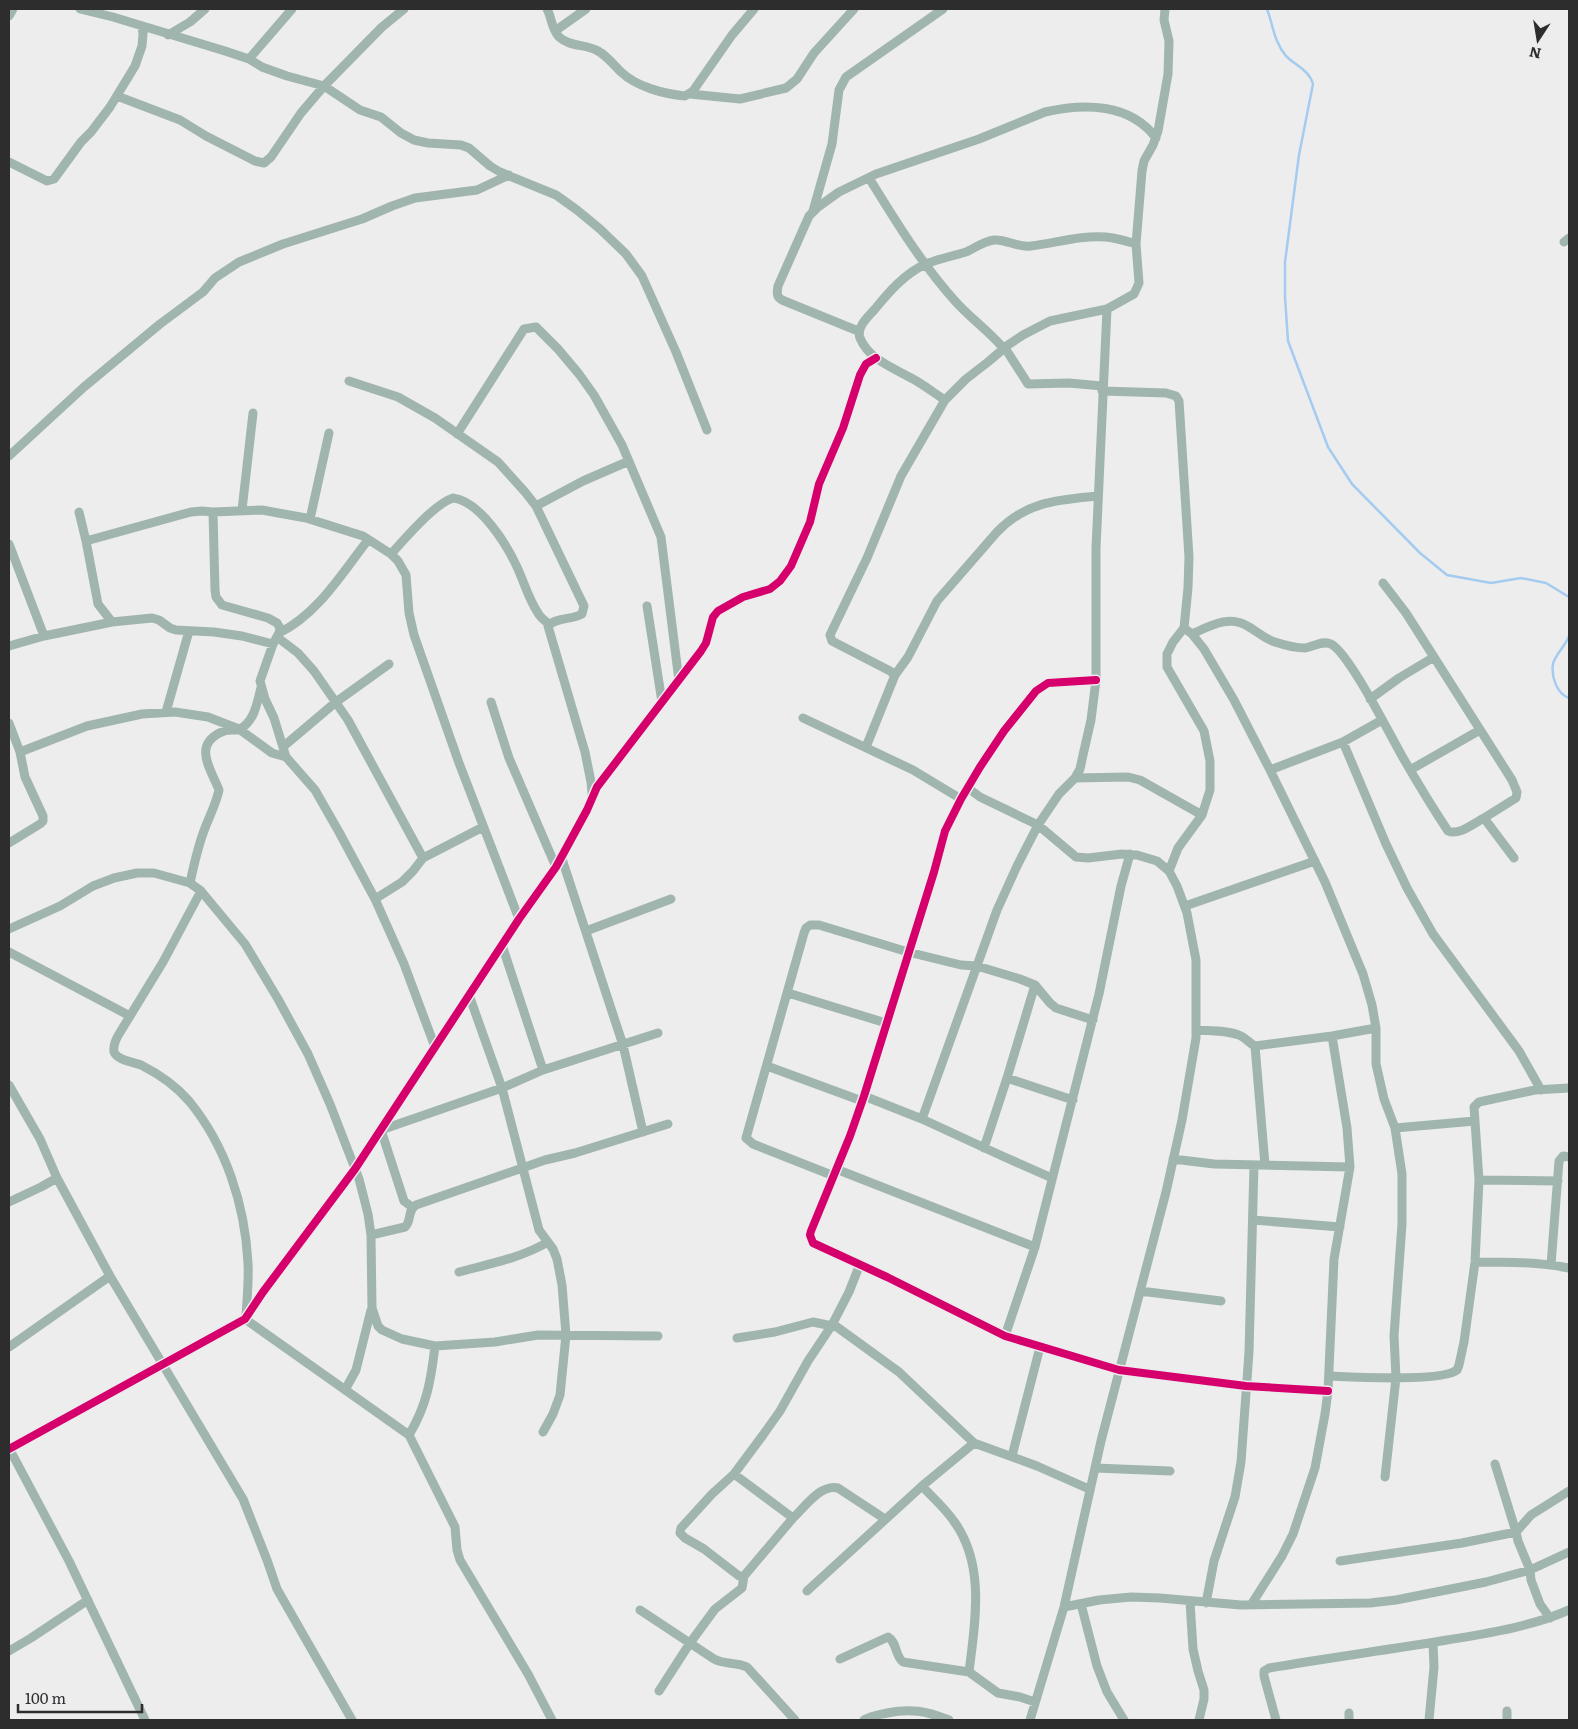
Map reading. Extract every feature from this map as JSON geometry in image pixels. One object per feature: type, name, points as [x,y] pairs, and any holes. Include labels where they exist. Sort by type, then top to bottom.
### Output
[{"type":"street","points":[[9,16],[13,9]]},
{"type":"street","points":[[80,9],[113,17],[250,59],[262,67],[324,86],[360,110],[380,117],[414,140],[428,143],[461,144],[469,148],[490,166],[563,200],[600,229],[626,254],[642,276],[656,304],[706,430]]},
{"type":"street","points":[[113,17],[119,9]]},
{"type":"street","points":[[168,35],[190,22],[205,9]]},
{"type":"street","points":[[250,59],[292,9]]},
{"type":"street","points":[[117,96],[180,120],[206,136],[255,161],[264,163],[301,113],[324,86],[382,27],[404,9]]},
{"type":"street","points":[[547,9],[555,32],[561,38],[567,42],[590,47],[598,51],[622,73],[641,85],[682,96],[690,94],[740,99],[786,88],[796,79],[814,53],[854,9]]},
{"type":"street","points":[[555,32],[586,9]]},
{"type":"street","points":[[690,94],[732,35],[754,9]]},
{"type":"street","points":[[813,211],[832,144],[840,90],[846,76],[943,9]]},
{"type":"street","points":[[895,675],[832,641],[830,635],[867,558],[901,476],[945,400],[966,379],[1023,335],[1050,321],[1107,309],[1130,297],[1137,289],[1139,274],[1136,244],[1142,171],[1144,161],[1156,138],[1168,74],[1169,42],[1164,20],[1165,9]]},
{"type":"street","points":[[9,162],[47,181],[52,180],[117,96],[140,55],[144,34],[142,26]]},
{"type":"street","points":[[945,400],[876,358],[869,352],[861,340],[858,331],[782,300],[777,296],[778,286],[809,216],[813,211],[839,192],[869,178],[979,139],[1045,112],[1074,106],[1099,107],[1120,112],[1143,124],[1156,138]]},
{"type":"street","points":[[9,456],[84,387],[160,324],[203,292],[222,272],[239,262],[283,244],[362,219],[415,198],[478,190],[509,176]]},
{"type":"street","points":[[869,178],[925,264],[975,322],[994,336],[1028,384],[1069,383],[1102,389],[1166,393],[1178,398],[1189,557],[1188,588],[1184,628],[1167,654],[1166,667],[1204,731],[1210,761],[1210,790],[1202,815],[1178,848],[1169,871]]},
{"type":"street","points":[[858,331],[887,295],[906,277],[925,264],[966,251],[992,240],[1027,247],[1071,239],[1105,237],[1136,244]]},
{"type":"street","points":[[922,1119],[997,910],[1038,825],[1059,794],[1075,778],[1080,769],[1091,720],[1096,680],[1095,589],[1102,389],[1107,309]]},
{"type":"street","points":[[457,434],[524,329],[536,327],[558,349],[594,395],[629,461],[661,537],[679,681]]},
{"type":"street","points":[[145,1720],[88,1600],[9,1448],[246,1318],[263,1292],[355,1169],[519,919],[556,866],[604,777],[679,681],[706,643],[713,616],[718,611],[743,598],[770,588],[780,581],[791,566],[810,522],[819,484],[842,428],[860,375],[866,364],[876,358]]},
{"type":"street","points":[[349,381],[398,397],[436,418],[498,462],[525,492],[536,506],[584,606],[582,614],[549,624]]},
{"type":"street","points":[[242,510],[253,413]]},
{"type":"street","points":[[310,519],[329,433]]},
{"type":"street","points":[[536,506],[583,481],[629,461]]},
{"type":"street","points":[[866,747],[895,675],[908,657],[937,601],[1006,522],[1047,502],[1098,496]]},
{"type":"street","points":[[391,554],[443,503],[454,498],[465,501],[484,517],[496,532],[516,565],[538,614],[549,624],[585,752],[592,797]]},
{"type":"street","points":[[86,541],[191,512],[262,510],[310,519],[341,528],[368,540],[391,554],[403,567],[406,575],[409,613],[414,635],[459,763],[519,919]]},
{"type":"street","points":[[79,512],[98,604],[112,622]]},
{"type":"street","points":[[213,512],[215,590],[218,601],[228,608],[274,620],[280,628],[260,681],[284,746],[286,757],[314,790],[375,899],[404,964],[435,1046]]},
{"type":"street","points":[[276,638],[314,608],[368,540]]},
{"type":"street","points":[[9,544],[44,636]]},
{"type":"street","points":[[1192,634],[1226,620],[1245,624],[1262,637],[1294,647],[1305,648],[1330,643],[1341,653],[1370,699],[1448,832],[1458,832],[1515,799],[1517,792],[1500,758],[1480,730],[1406,613],[1383,583]]},
{"type":"street","points":[[647,606],[662,702]]},
{"type":"street","points":[[9,646],[44,636],[112,622],[152,618],[176,630],[276,638],[298,653],[314,671],[336,702],[348,720],[423,858]]},
{"type":"street","points":[[1184,628],[1192,634],[1204,649],[1270,770],[1325,882],[1363,974],[1372,1005],[1376,1028],[1376,1064],[1384,1099],[1395,1128],[1402,1174],[1402,1224],[1394,1336],[1396,1378],[1385,1478]]},
{"type":"street","points":[[166,712],[189,631]]},
{"type":"street","points":[[1370,699],[1399,678],[1434,657]]},
{"type":"street","points":[[284,746],[336,702],[389,664]]},
{"type":"street","points":[[1096,680],[1048,683],[1036,691],[1004,731],[961,799],[945,831],[934,872],[863,1098],[811,1231],[811,1238],[814,1243],[1005,1336],[1119,1370],[1246,1386],[1328,1391]]},
{"type":"street","points":[[190,882],[197,850],[205,827],[214,810],[219,790],[205,758],[207,746],[212,738],[218,734],[226,730],[239,729],[250,720],[255,710],[261,687]]},
{"type":"street","points":[[491,702],[509,758],[556,866]]},
{"type":"street","points":[[20,752],[87,726],[142,714],[175,712],[208,717],[239,729],[272,753],[286,757]]},
{"type":"street","points":[[803,718],[913,770],[961,799]]},
{"type":"street","points":[[1270,770],[1343,742],[1382,720]]},
{"type":"street","points":[[9,723],[20,752],[24,776],[42,811],[43,821],[9,843]]},
{"type":"street","points":[[1410,770],[1480,730]]},
{"type":"street","points":[[1343,742],[1386,844],[1407,888],[1433,934],[1519,1051],[1541,1090]]},
{"type":"street","points":[[1075,778],[1128,777],[1140,780],[1202,815]]},
{"type":"street","points":[[968,788],[980,797],[1038,825],[1076,857],[1088,858],[1130,854],[1157,861],[1169,871],[1185,906],[1196,960],[1196,1038],[1173,1159],[1158,1225],[1089,1489],[1064,1607],[1030,1720]]},
{"type":"street","points":[[1484,818],[1514,858]]},
{"type":"street","points":[[375,899],[402,882],[423,858],[483,827]]},
{"type":"street","points":[[1005,1336],[1035,1247],[1093,1020],[1121,886],[1130,854]]},
{"type":"street","points":[[561,856],[623,1045],[643,1132]]},
{"type":"street","points":[[1185,906],[1314,861]]},
{"type":"street","points":[[9,929],[60,906],[93,886],[114,878],[137,873],[154,873],[190,882],[201,891],[245,944],[308,1054],[359,1179],[368,1214],[371,1235],[372,1308],[356,1370],[345,1390]]},
{"type":"street","points":[[201,891],[163,962],[116,1040],[114,1050],[115,1054],[167,1080],[189,1101],[212,1134],[230,1170],[243,1220],[248,1262],[246,1318]]},
{"type":"street","points":[[586,931],[671,899]]},
{"type":"street","points":[[1035,1247],[761,1147],[747,1140],[746,1134],[804,933],[810,925],[819,925],[908,952],[961,965],[977,966],[1020,979],[1035,985],[1056,1008],[1093,1020]]},
{"type":"street","points":[[502,945],[543,1070]]},
{"type":"street","points":[[9,952],[130,1016]]},
{"type":"street","points":[[984,1148],[1035,985]]},
{"type":"street","points":[[788,993],[886,1023]]},
{"type":"street","points":[[469,995],[502,1088],[539,1230],[554,1249],[562,1285],[566,1335],[560,1395],[553,1414],[543,1432]]},
{"type":"street","points":[[1196,1030],[1234,1034],[1255,1046],[1376,1028]]},
{"type":"street","points":[[381,1130],[502,1088],[543,1070],[658,1033]]},
{"type":"street","points":[[1251,1606],[1282,1556],[1293,1534],[1315,1468],[1325,1414],[1328,1391],[1334,1259],[1350,1167],[1347,1128],[1332,1036]]},
{"type":"street","points":[[1255,1046],[1266,1165]]},
{"type":"street","points":[[767,1066],[922,1119],[1052,1178]]},
{"type":"street","points":[[1007,1078],[1073,1100]]},
{"type":"street","points":[[9,1085],[40,1138],[57,1178],[110,1276],[243,1499],[268,1560],[277,1589],[352,1720]]},
{"type":"street","points":[[1328,1376],[1396,1378],[1444,1375],[1457,1370],[1464,1342],[1475,1262],[1479,1180],[1474,1107],[1479,1102],[1541,1090],[1569,1088]]},
{"type":"street","points":[[1395,1128],[1475,1122]]},
{"type":"street","points":[[412,1207],[523,1168],[668,1124]]},
{"type":"street","points":[[381,1130],[404,1201],[412,1207]]},
{"type":"street","points":[[1552,1265],[1559,1161],[1563,1156],[1569,1157]]},
{"type":"street","points":[[1173,1159],[1214,1164],[1350,1167]]},
{"type":"street","points":[[1206,1603],[1214,1561],[1235,1497],[1241,1462],[1249,1352],[1254,1164]]},
{"type":"street","points":[[9,1202],[57,1178]]},
{"type":"street","points":[[1479,1180],[1558,1181]]},
{"type":"street","points":[[371,1235],[405,1227],[409,1222],[412,1207]]},
{"type":"street","points":[[1253,1220],[1340,1227]]},
{"type":"street","points":[[459,1272],[518,1256],[548,1242]]},
{"type":"street","points":[[1475,1262],[1510,1262],[1569,1268]]},
{"type":"street","points":[[744,1576],[739,1576],[704,1549],[685,1538],[680,1530],[712,1494],[734,1474],[780,1411],[808,1360],[832,1325],[849,1292],[860,1264]]},
{"type":"street","points":[[9,1347],[110,1276]]},
{"type":"street","points":[[1140,1291],[1221,1301]]},
{"type":"street","points":[[372,1308],[378,1326],[382,1330],[402,1339],[435,1346],[495,1342],[538,1335],[658,1336]]},
{"type":"street","points":[[246,1318],[410,1435],[452,1518],[460,1560],[528,1674],[552,1720]]},
{"type":"street","points":[[737,1338],[775,1332],[813,1322],[832,1325],[899,1372],[974,1443],[1012,1456],[1089,1489]]},
{"type":"street","points":[[410,1435],[426,1402],[435,1346]]},
{"type":"street","points":[[1012,1456],[1040,1346]]},
{"type":"street","points":[[808,1591],[922,1486],[974,1443]]},
{"type":"street","points":[[1495,1464],[1518,1541],[1530,1570],[1531,1580],[1540,1604],[1550,1618]]},
{"type":"street","points":[[1095,1468],[1170,1471]]},
{"type":"street","points":[[734,1474],[793,1518]]},
{"type":"street","points":[[922,1486],[954,1520],[965,1540],[974,1568],[977,1584],[969,1672]]},
{"type":"street","points":[[659,1691],[715,1609],[742,1588],[744,1576],[793,1518],[823,1489],[838,1488],[885,1519]]},
{"type":"street","points":[[1340,1561],[1462,1543],[1516,1532],[1531,1515],[1569,1491]]},
{"type":"street","points":[[1064,1607],[1131,1597],[1251,1606],[1370,1603],[1460,1588],[1530,1570],[1569,1552]]},
{"type":"street","points":[[9,1651],[88,1600]]},
{"type":"street","points":[[1190,1602],[1194,1649],[1204,1690],[1199,1720]]},
{"type":"street","points":[[1081,1604],[1104,1684],[1124,1720]]},
{"type":"street","points":[[640,1610],[723,1664],[741,1664],[747,1668],[795,1720]]},
{"type":"street","points":[[1276,1720],[1264,1676],[1266,1669],[1529,1625],[1569,1610]]},
{"type":"street","points":[[840,1659],[888,1637],[899,1659],[903,1662],[969,1672],[998,1693],[1035,1702]]},
{"type":"street","points":[[1429,1720],[1434,1667],[1433,1642]]},
{"type":"street","points":[[864,1720],[885,1713],[912,1710],[930,1713],[949,1720]]},
{"type":"street","points":[[912,1710],[912,1720]]},
{"type":"waterway","points":[[1267,9],[1276,39],[1282,51],[1309,75],[1313,84],[1299,155],[1285,262],[1285,297],[1288,341],[1328,447],[1352,484],[1420,553],[1447,575],[1491,583],[1521,578],[1546,583],[1569,597]]},
{"type":"waterway","points":[[1569,636],[1553,664],[1554,679],[1558,689],[1569,698]]},
{"type":"cycle path","points":[[9,1449],[245,1319],[355,1169],[519,919],[556,867],[587,810],[597,787],[701,651],[706,643],[713,617],[718,611],[743,597],[770,589],[780,581],[791,566],[810,522],[819,484],[843,428],[860,375],[866,364],[876,358]]},
{"type":"cycle path","points":[[1096,680],[1048,683],[1036,691],[1004,731],[961,799],[945,831],[864,1096],[810,1235],[813,1243],[887,1277],[1005,1336],[1119,1370],[1246,1386],[1328,1391]]}]
